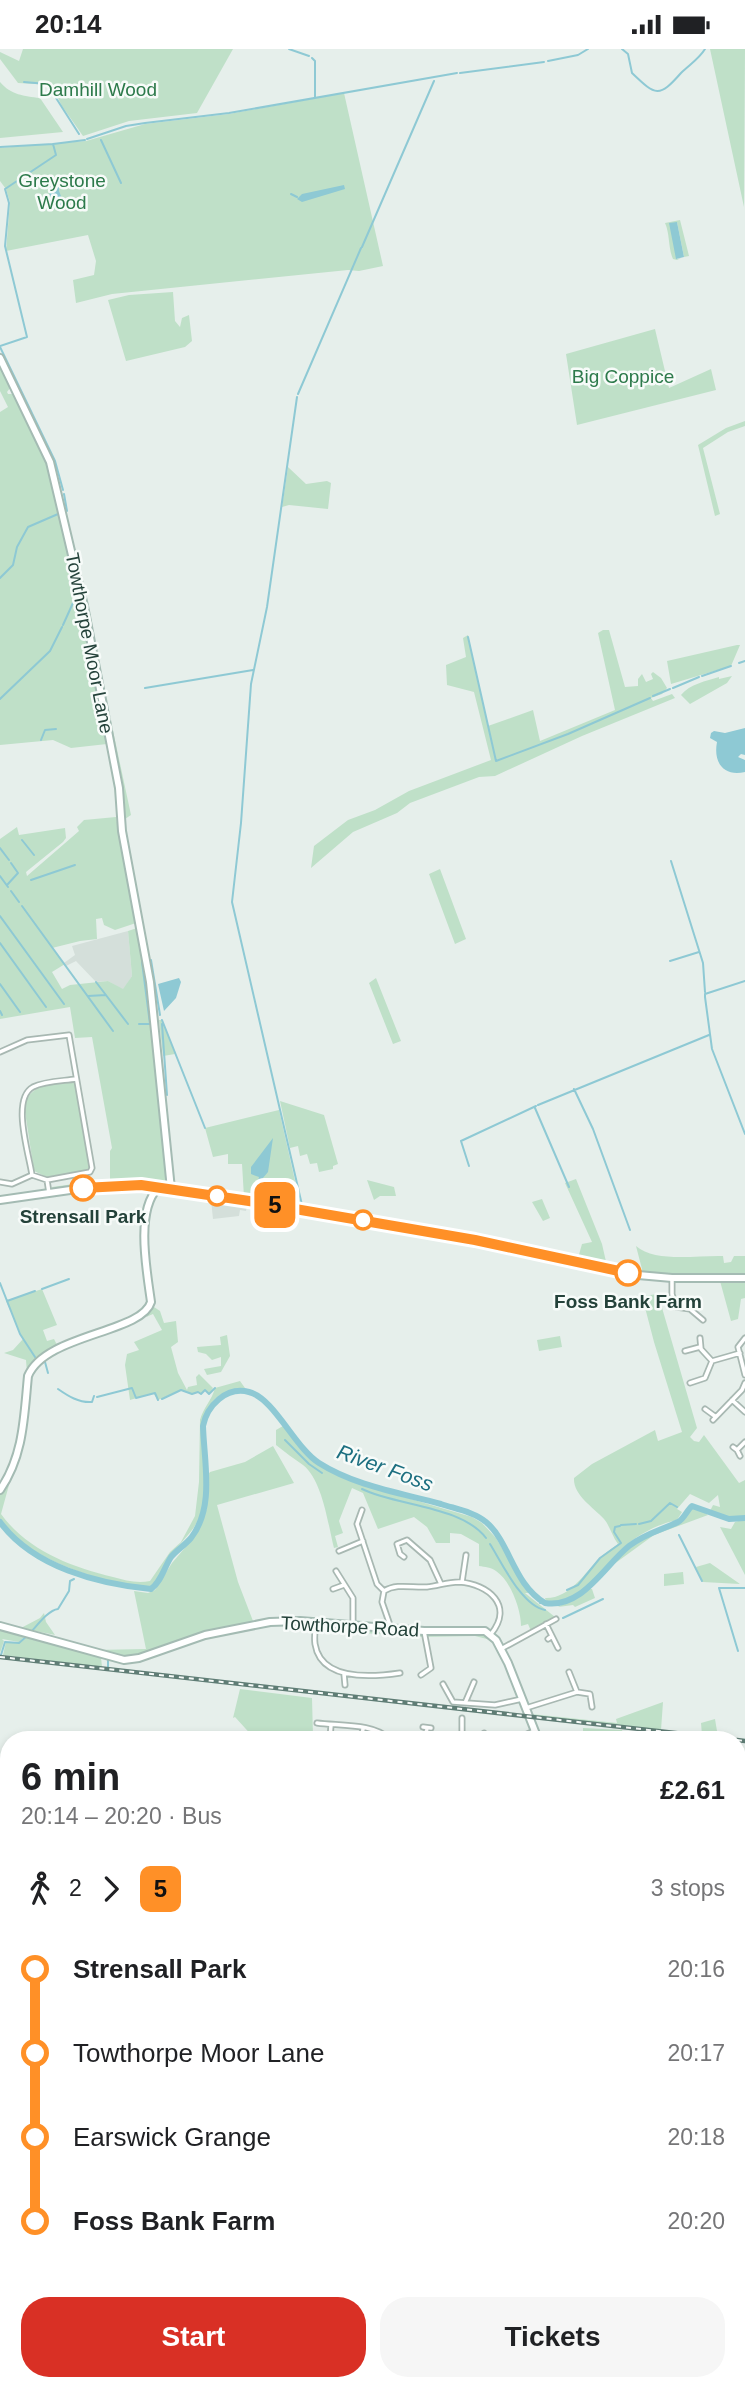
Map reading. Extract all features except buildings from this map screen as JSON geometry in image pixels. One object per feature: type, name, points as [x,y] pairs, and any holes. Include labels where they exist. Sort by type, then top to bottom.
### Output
[{"type":"street","name":"Towthorpe Moor Lane","points":[[0,358],[50,462],[84,606],[119,788],[122,831],[150,982],[172,1189]]},
{"type":"street","points":[[0,1052],[21,1042],[71,1035],[92,1168],[90,1172],[47,1180],[32,1175],[12,1184],[0,1182]]},
{"type":"street","points":[[32,1175],[21,1111],[24,1096],[31,1088],[39,1085],[76,1079]]},
{"type":"street","points":[[47,1180],[49,1193]]},
{"type":"street","points":[[141,1185],[149,1200]]},
{"type":"street","points":[[0,1200],[91,1187],[141,1185],[475,1240],[619,1272],[672,1278],[745,1278]]},
{"type":"street","points":[[0,1490],[20,1448],[28,1376],[32,1366],[39,1359],[88,1335],[137,1317],[149,1308],[151,1302],[144,1249],[149,1200],[158,1188]]},
{"type":"street","points":[[672,1278],[672,1294],[676,1307],[690,1309],[702,1321]]},
{"type":"street","points":[[700,1338],[700,1347],[712,1361]]},
{"type":"street","points":[[745,1338],[738,1344],[745,1375]]},
{"type":"street","points":[[685,1351],[700,1347]]},
{"type":"street","points":[[712,1361],[740,1353]]},
{"type":"street","points":[[690,1383],[705,1378],[712,1361]]},
{"type":"street","points":[[705,1409],[714,1418],[745,1383]]},
{"type":"street","points":[[732,1400],[745,1412]]},
{"type":"street","points":[[740,1456],[735,1449],[745,1442]]},
{"type":"street","points":[[362,1512],[357,1524],[377,1584],[384,1591]]},
{"type":"street","points":[[404,1557],[397,1544],[407,1540],[430,1560],[441,1584]]},
{"type":"street","points":[[339,1551],[363,1541]]},
{"type":"street","points":[[462,1582],[466,1555]]},
{"type":"street","points":[[336,1571],[354,1604],[352,1626]]},
{"type":"street","points":[[391,1628],[382,1602],[384,1591],[391,1587],[428,1587],[462,1582],[486,1591],[499,1603],[501,1617],[491,1635],[501,1649],[534,1731]]},
{"type":"street","points":[[333,1589],[344,1585]]},
{"type":"street","points":[[501,1649],[556,1619]]},
{"type":"street","name":"Towthorpe Road","points":[[0,1626],[103,1655],[132,1660],[205,1635],[253,1623],[286,1621],[424,1631],[477,1630],[491,1635]]},
{"type":"street","points":[[316,1622],[315,1645],[325,1664],[345,1674],[374,1677],[400,1673]]},
{"type":"street","points":[[546,1624],[550,1638],[558,1648]]},
{"type":"street","points":[[421,1675],[431,1668],[424,1631]]},
{"type":"street","points":[[569,1672],[577,1692]]},
{"type":"street","points":[[345,1674],[345,1685]]},
{"type":"street","points":[[465,1703],[474,1682]]},
{"type":"street","points":[[443,1684],[452,1701],[495,1705],[522,1699]]},
{"type":"street","points":[[526,1708],[577,1692],[590,1693],[592,1707]]},
{"type":"street","points":[[462,1718],[462,1731]]},
{"type":"street","points":[[317,1723],[373,1731]]},
{"type":"street","points":[[331,1725],[331,1731]]},
{"type":"shaded area","points":[[128,931],[132,976],[123,990],[108,981],[96,982],[76,961],[66,966],[64,963],[75,955],[72,946]]},
{"type":"shaded area","points":[[211,1200],[247,1206],[246,1211],[240,1210],[239,1216],[213,1219]]},
{"type":"green space","name":"Damhill Wood","points":[[23,49],[233,49],[197,113],[129,121],[83,136],[51,85],[18,83],[0,59],[0,52],[19,61]]},
{"type":"green space","points":[[710,49],[745,49],[744,207]]},
{"type":"green space","points":[[0,82],[13,92],[40,98],[63,132],[0,138]]},
{"type":"green space","name":"Greystone Wood","points":[[344,93],[383,266],[359,271],[112,294],[76,303],[73,280],[94,275],[96,261],[88,235],[6,251],[10,202],[0,181],[0,148],[86,141],[145,124],[229,114]]},
{"type":"green space","points":[[680,220],[689,256],[684,257],[677,222],[677,259],[681,258],[677,260],[671,255],[665,223]]},
{"type":"green space","points":[[173,292],[175,321],[180,327],[182,318],[189,315],[192,341],[185,347],[126,361],[108,300],[129,295]]},
{"type":"green space","name":"Big Coppice","points":[[655,329],[669,388],[711,369],[716,390],[577,425],[566,354]]},
{"type":"green space","points":[[0,364],[10,388],[7,392],[15,394],[49,470],[81,608],[107,744],[71,748],[53,740],[0,745],[0,412],[8,407],[0,391]]},
{"type":"green space","points":[[745,421],[745,426],[728,432],[703,448],[720,514],[715,516],[698,445],[726,428]]},
{"type":"green space","points":[[288,467],[306,484],[327,481],[331,483],[328,509],[289,505],[282,507]]},
{"type":"green space","points":[[609,630],[625,687],[638,686],[638,679],[642,674],[646,682],[653,679],[653,672],[667,688],[662,694],[651,698],[653,701],[672,694],[675,698],[582,736],[495,776],[479,777],[410,803],[397,813],[353,832],[311,868],[314,846],[348,820],[375,810],[409,791],[491,760],[474,692],[447,685],[446,665],[466,657],[463,638],[468,635],[488,726],[533,710],[540,741],[615,710],[598,633]]},
{"type":"green space","points":[[740,645],[731,666],[671,684],[667,661]]},
{"type":"green space","points":[[732,676],[727,683],[690,704],[681,695],[698,683]]},
{"type":"green space","points":[[106,698],[131,815],[125,819],[125,835],[103,700]]},
{"type":"green space","points":[[116,817],[136,923],[115,930],[104,925],[102,918],[96,919],[97,939],[52,948],[65,964],[52,972],[62,989],[70,985],[108,981],[123,989],[132,976],[128,931],[137,928],[147,983],[168,1183],[163,1186],[53,1190],[52,1187],[110,1179],[112,1148],[92,1037],[75,1038],[70,1007],[0,1019],[0,839],[17,827],[19,835],[65,828],[66,838],[63,842],[26,872],[27,876],[79,831],[77,827],[84,820]]},
{"type":"green space","points":[[440,869],[466,939],[455,944],[429,874]]},
{"type":"green space","points":[[376,978],[401,1041],[393,1044],[369,983]]},
{"type":"green space","points":[[159,1020],[162,1020],[175,1054],[163,1056]]},
{"type":"green space","name":"Strensall Park","points":[[73,1080],[77,1084],[91,1169],[47,1177],[34,1171],[24,1105],[37,1088]]},
{"type":"green space","points":[[280,1101],[324,1115],[338,1164],[333,1166],[333,1169],[319,1172],[317,1163],[310,1164],[307,1154],[300,1156],[298,1146],[290,1148]]},
{"type":"green space","points":[[279,1110],[299,1205],[244,1197],[242,1164],[228,1164],[228,1154],[213,1157],[205,1128]]},
{"type":"green space","points":[[576,1179],[602,1244],[607,1266],[578,1258],[582,1244],[592,1242],[565,1183]]},
{"type":"green space","points":[[367,1180],[394,1187],[396,1196],[380,1196],[374,1200]]},
{"type":"green space","points":[[542,1199],[550,1218],[543,1221],[532,1202]]},
{"type":"green space","points":[[228,1200],[336,1219],[228,1204]]},
{"type":"green space","points":[[636,1246],[654,1255],[723,1256],[724,1263],[731,1262],[734,1256],[745,1256],[745,1275],[643,1273]]},
{"type":"green space","points":[[720,1281],[745,1282],[745,1298],[741,1299],[738,1319],[731,1321]]},
{"type":"green space","points":[[42,1289],[57,1325],[43,1330],[47,1341],[54,1339],[58,1347],[35,1360],[27,1373],[26,1360],[4,1353],[13,1350],[23,1339],[6,1301]]},
{"type":"green space","points":[[658,1294],[697,1428],[690,1437],[699,1442],[704,1435],[739,1483],[745,1480],[745,1517],[730,1517],[710,1511],[713,1505],[720,1507],[718,1495],[709,1503],[690,1494],[677,1509],[682,1512],[677,1520],[656,1527],[630,1542],[580,1591],[558,1601],[546,1601],[545,1598],[569,1590],[602,1556],[618,1544],[604,1519],[580,1495],[574,1478],[592,1464],[655,1430],[658,1441],[682,1432],[642,1296]]},
{"type":"green space","points":[[154,1307],[160,1311],[164,1323],[176,1321],[178,1342],[171,1347],[178,1373],[187,1390],[188,1387],[197,1385],[196,1377],[199,1374],[213,1388],[209,1394],[205,1390],[201,1394],[192,1394],[181,1390],[158,1400],[153,1393],[130,1400],[125,1365],[127,1354],[139,1350],[134,1342],[162,1330],[153,1314],[146,1317]]},
{"type":"green space","points":[[227,1335],[230,1356],[221,1372],[207,1375],[204,1369],[221,1366],[221,1357],[212,1360],[206,1354],[198,1352],[197,1347],[221,1345],[220,1337]]},
{"type":"green space","points":[[560,1336],[562,1347],[539,1351],[537,1340]]},
{"type":"green space","points":[[240,1381],[245,1388],[226,1392],[213,1401],[206,1414],[202,1447],[202,1509],[196,1524],[151,1587],[90,1575],[47,1558],[12,1534],[0,1520],[0,1495],[12,1474],[1,1514],[24,1538],[51,1555],[81,1568],[131,1581],[150,1581],[170,1552],[181,1542],[195,1516],[199,1482],[200,1420],[203,1412],[215,1388]]},
{"type":"green space","points":[[283,1426],[299,1447],[326,1469],[394,1494],[472,1517],[482,1523],[496,1538],[529,1593],[525,1593],[555,1617],[531,1631],[528,1624],[521,1626],[511,1589],[494,1570],[479,1566],[479,1544],[461,1534],[450,1533],[450,1543],[436,1543],[427,1527],[414,1517],[378,1529],[363,1493],[352,1488],[339,1521],[343,1533],[335,1536],[338,1547],[334,1548],[324,1504],[310,1472],[276,1445],[276,1430]]},
{"type":"green space","points":[[273,1446],[294,1483],[217,1505],[238,1582],[253,1621],[214,1630],[140,1656],[124,1658],[93,1650],[146,1649],[134,1591],[148,1593],[155,1590],[172,1563],[195,1536],[207,1508],[207,1476],[210,1472],[245,1462]]},
{"type":"green space","points":[[694,1506],[708,1515],[654,1535],[610,1567],[630,1545],[679,1522]]},
{"type":"green space","points":[[745,1519],[745,1575],[720,1527],[731,1529],[735,1522]]},
{"type":"green space","points":[[710,1563],[740,1584],[703,1582],[696,1567]]},
{"type":"green space","points":[[683,1572],[684,1584],[664,1586],[664,1574]]},
{"type":"green space","points":[[592,1589],[595,1598],[575,1607],[558,1607]]},
{"type":"green space","points":[[44,1613],[46,1622],[55,1635],[21,1628],[40,1618]]},
{"type":"green space","points":[[322,1626],[475,1632],[489,1635],[496,1645],[475,1636],[423,1637],[318,1630]]},
{"type":"green space","points":[[0,1628],[26,1635],[19,1642],[2,1639],[4,1641],[0,1653]]},
{"type":"green space","points":[[28,1636],[101,1657],[102,1667],[3,1655],[6,1642],[19,1643]]},
{"type":"green space","points":[[240,1689],[312,1698],[313,1731],[248,1731],[233,1718]]},
{"type":"green space","points":[[663,1702],[661,1730],[531,1714],[617,1723],[616,1719]]},
{"type":"green space","points":[[715,1719],[717,1731],[702,1731],[701,1723]]},
{"type":"green space","points":[[583,1728],[622,1731],[583,1731]]},
{"type":"water","points":[[59,183],[64,204],[55,209],[48,187]]},
{"type":"water","points":[[344,185],[345,189],[302,202],[297,199],[302,194]]},
{"type":"water","points":[[677,222],[684,257],[676,259],[669,223]]},
{"type":"water","points":[[745,728],[745,755],[738,757],[745,760],[745,772],[731,772],[719,762],[717,742],[710,738],[711,733]]},
{"type":"water","points":[[179,978],[181,982],[176,998],[164,1011],[158,984]]},
{"type":"water","points":[[273,1138],[268,1172],[257,1185],[259,1177],[251,1174],[251,1167]]},
{"type":"waterway","points":[[289,49],[309,56]]},
{"type":"waterway","points":[[548,61],[578,55],[588,49]]},
{"type":"waterway","points":[[622,49],[628,54],[632,73],[652,90],[657,91],[667,87],[705,49]]},
{"type":"waterway","points":[[312,58],[315,61],[315,97]]},
{"type":"waterway","points":[[460,73],[544,62]]},
{"type":"waterway","points":[[87,139],[126,126],[229,113],[457,73]]},
{"type":"waterway","points":[[362,247],[434,81]]},
{"type":"waterway","points":[[24,82],[47,84]]},
{"type":"waterway","points":[[49,87],[79,134]]},
{"type":"waterway","points":[[0,147],[85,140]]},
{"type":"waterway","points":[[101,140],[121,183]]},
{"type":"waterway","points":[[0,346],[27,337],[5,246],[9,203],[5,189],[56,155],[53,144]]},
{"type":"waterway","points":[[291,194],[297,197]]},
{"type":"waterway","points":[[298,394],[361,248]]},
{"type":"waterway","points":[[0,347],[55,461],[63,490]]},
{"type":"waterway","points":[[297,397],[267,607],[251,684],[241,823],[232,902],[302,1205]]},
{"type":"waterway","points":[[64,494],[67,511]]},
{"type":"waterway","points":[[0,578],[13,565],[17,547],[28,527],[58,514]]},
{"type":"waterway","points":[[63,625],[77,594]]},
{"type":"waterway","points":[[0,699],[50,651],[62,627]]},
{"type":"waterway","points":[[468,637],[496,761],[568,734],[650,698]]},
{"type":"waterway","points":[[739,663],[745,661]]},
{"type":"waterway","points":[[702,676],[731,666]]},
{"type":"waterway","points":[[145,688],[253,670]]},
{"type":"waterway","points":[[673,688],[699,677]]},
{"type":"waterway","points":[[653,696],[670,689]]},
{"type":"waterway","points":[[41,740],[45,730],[56,729]]},
{"type":"waterway","points":[[22,840],[34,855]]},
{"type":"waterway","points":[[0,848],[9,860]]},
{"type":"waterway","points":[[671,861],[703,963],[705,992]]},
{"type":"waterway","points":[[7,885],[18,873],[11,863]]},
{"type":"waterway","points":[[31,880],[75,865]]},
{"type":"waterway","points":[[0,876],[8,887]]},
{"type":"waterway","points":[[11,891],[19,902]]},
{"type":"waterway","points":[[22,906],[113,1031]]},
{"type":"waterway","points":[[0,916],[64,1004]]},
{"type":"waterway","points":[[0,943],[46,1007]]},
{"type":"waterway","points":[[670,961],[699,952]]},
{"type":"waterway","points":[[151,960],[160,1015]]},
{"type":"waterway","points":[[139,1024],[150,1024],[142,962]]},
{"type":"waterway","points":[[745,981],[705,994],[712,1049],[745,1134]]},
{"type":"waterway","points":[[96,982],[128,1024]]},
{"type":"waterway","points":[[0,984],[20,1012]]},
{"type":"waterway","points":[[88,996],[106,995]]},
{"type":"waterway","points":[[0,1011],[2,1015]]},
{"type":"waterway","points":[[162,1020],[205,1128]]},
{"type":"waterway","points":[[162,1024],[167,1095]]},
{"type":"waterway","points":[[538,1105],[709,1035]]},
{"type":"waterway","points":[[574,1089],[593,1129],[630,1230]]},
{"type":"waterway","points":[[469,1166],[461,1141],[536,1106]]},
{"type":"waterway","points":[[535,1108],[569,1187]]},
{"type":"waterway","points":[[42,1289],[69,1279]]},
{"type":"waterway","points":[[0,1283],[20,1334],[35,1357]]},
{"type":"waterway","points":[[7,1301],[35,1291]]},
{"type":"waterway","points":[[45,1362],[48,1373]]},
{"type":"waterway","points":[[97,1397],[132,1388],[136,1398],[155,1393],[158,1400]]},
{"type":"waterway","points":[[162,1399],[181,1390],[192,1394],[201,1394],[205,1390],[209,1394],[215,1388]]},
{"type":"waterway","points":[[58,1389],[83,1401],[92,1402],[94,1396]]},
{"type":"waterway","name":"River Foss","points":[[0,1522],[30,1551],[68,1571],[110,1583],[151,1589],[160,1579],[171,1557],[191,1538],[203,1512],[206,1498],[205,1419],[219,1399],[241,1391],[258,1396],[276,1413],[310,1456],[333,1471],[378,1488],[459,1509],[486,1522],[501,1540],[526,1585],[545,1603],[558,1603],[581,1593],[629,1546],[678,1522],[692,1506],[729,1519],[745,1518]]},
{"type":"waterway","points":[[285,1440],[322,1473]]},
{"type":"waterway","points":[[362,1489],[461,1519],[475,1527],[486,1538]]},
{"type":"waterway","points":[[639,1524],[651,1521],[670,1503],[677,1507]]},
{"type":"waterway","points":[[621,1525],[636,1524]]},
{"type":"waterway","points":[[567,1590],[578,1585],[600,1558],[621,1543],[614,1532],[615,1527],[620,1526]]},
{"type":"waterway","points":[[679,1535],[702,1581]]},
{"type":"waterway","points":[[490,1544],[528,1601],[545,1610]]},
{"type":"waterway","points":[[32,1631],[48,1614],[58,1609],[69,1591],[70,1581],[74,1579]]},
{"type":"waterway","points":[[738,1651],[719,1588],[745,1588]]},
{"type":"waterway","points":[[563,1618],[603,1599]]},
{"type":"waterway","points":[[1,1655],[5,1642],[19,1643],[28,1635]]},
{"type":"waterway","points":[[108,1667],[108,1659],[117,1661]]},
{"type":"railway","points":[[0,1657],[658,1731]]},
{"type":"bus line","name":"5","points":[[83,1188],[141,1185],[249,1201],[475,1240],[628,1273]]},
{"type":"place","name":"Strensall Park","points":[[83,1188]]},
{"type":"place","name":"Foss Bank Farm","points":[[628,1273]]}]
